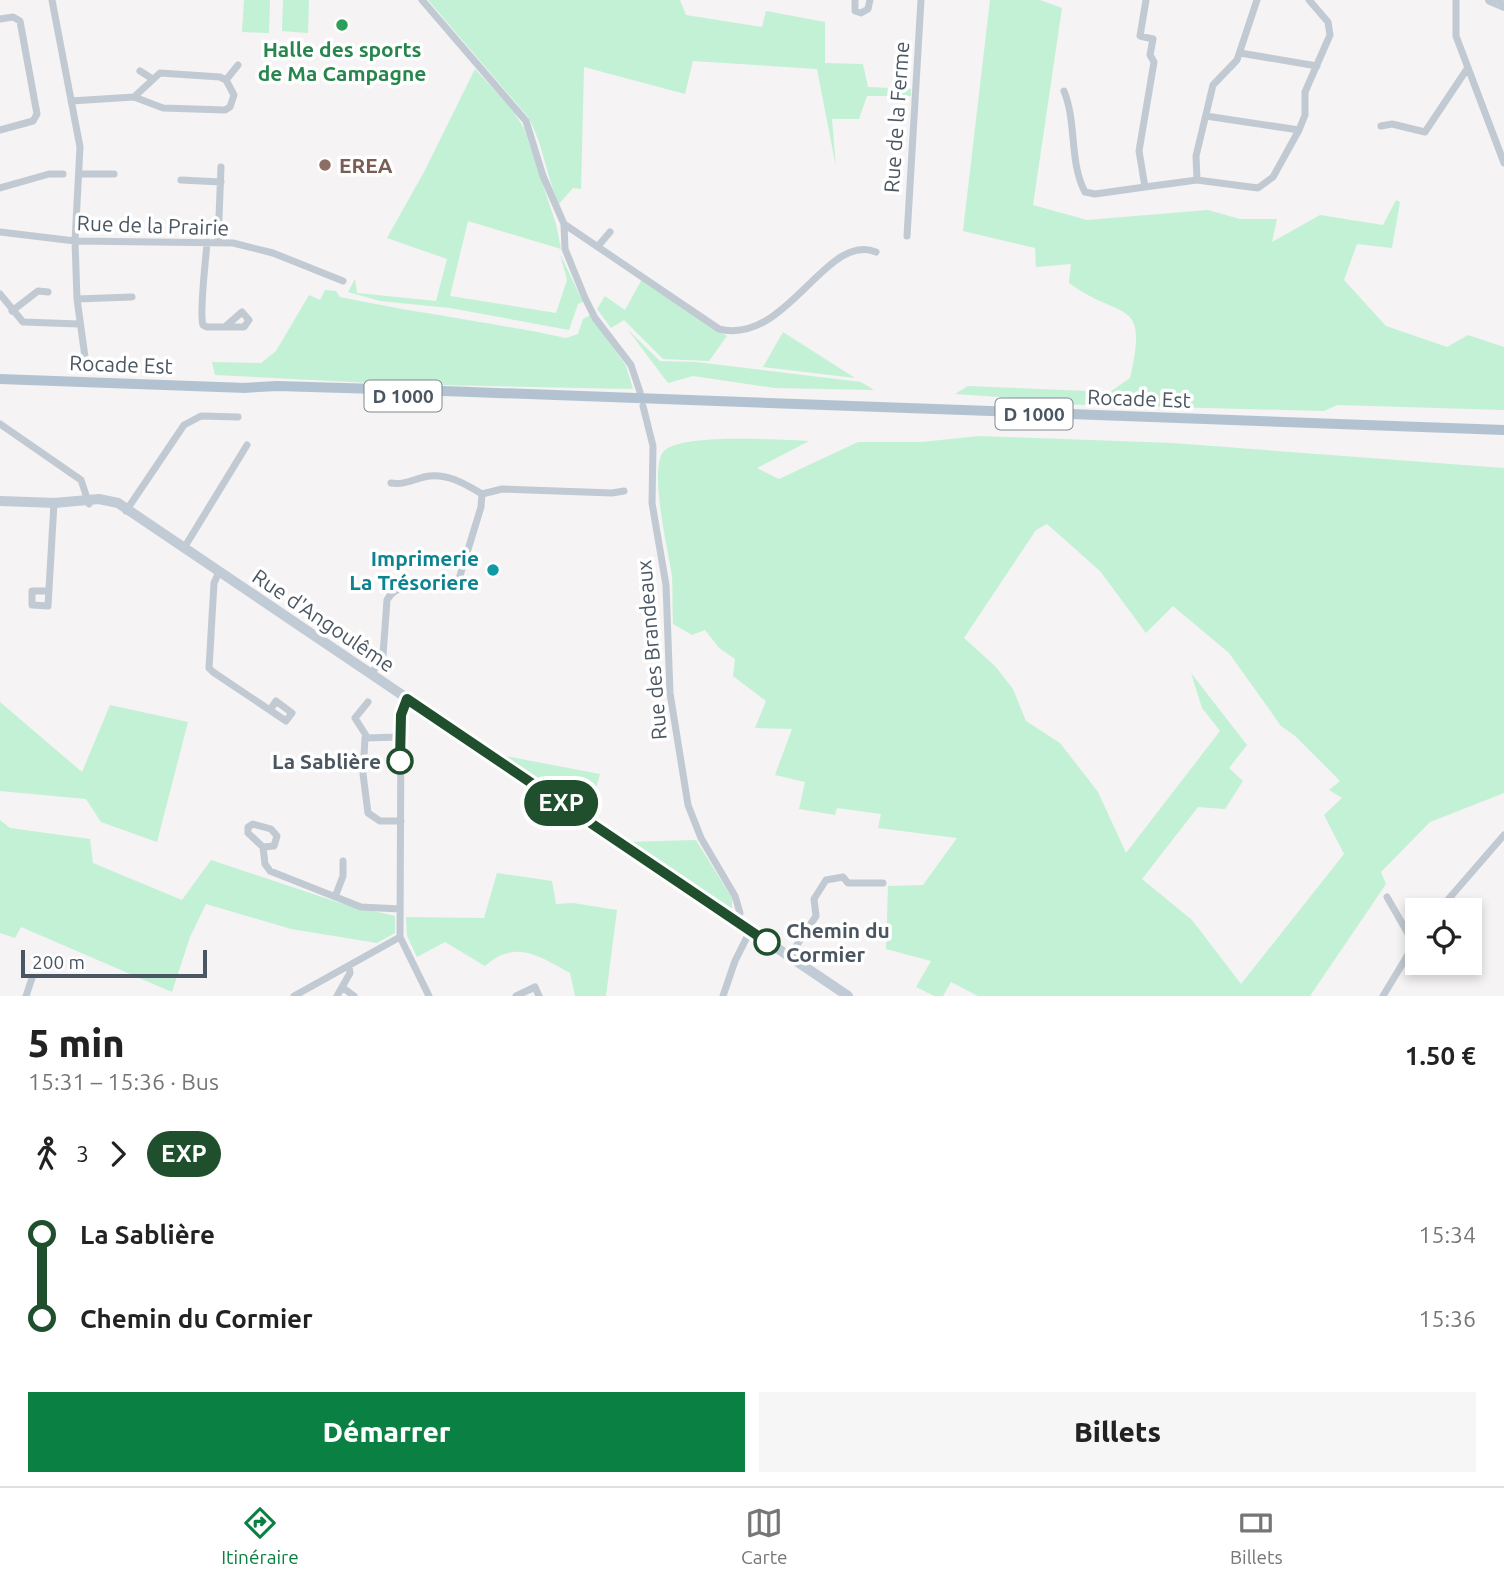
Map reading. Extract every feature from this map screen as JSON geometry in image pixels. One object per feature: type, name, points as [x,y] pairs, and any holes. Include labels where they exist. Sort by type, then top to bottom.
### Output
[{"type":"main road","name":"Rocade Est","points":[[0,379],[437,398],[564,397],[1504,430]]},
{"type":"street","points":[[52,0],[80,147],[75,241],[79,324],[85,357]]},
{"type":"street","points":[[422,0],[526,121],[542,176],[564,224],[565,249],[585,298],[596,318],[631,365],[640,392]]},
{"type":"street","points":[[855,0],[855,11],[861,13],[867,9],[870,0]]},
{"type":"street","name":"Rue de la Ferme","points":[[907,236],[921,0]]},
{"type":"street","points":[[1145,187],[1139,150],[1154,62],[1150,55],[1153,39],[1140,36],[1146,0]]},
{"type":"street","points":[[1197,180],[1196,156],[1213,85],[1232,66],[1240,53],[1257,0]]},
{"type":"street","points":[[1064,91],[1071,115],[1080,181],[1085,192],[1095,194],[1197,180],[1227,182],[1249,188],[1263,187],[1273,177],[1299,130],[1305,115],[1305,92],[1330,35],[1328,22],[1309,0]]},
{"type":"street","points":[[1456,0],[1456,36],[1504,163]]},
{"type":"street","points":[[1490,0],[1504,6]]},
{"type":"street","points":[[0,19],[13,16],[20,22],[37,114],[33,121],[0,130]]},
{"type":"street","points":[[1240,53],[1317,66]]},
{"type":"street","points":[[226,80],[238,65]]},
{"type":"street","points":[[1381,126],[1392,124],[1425,132],[1467,69]]},
{"type":"street","points":[[140,71],[151,78]]},
{"type":"street","points":[[71,101],[134,97],[163,108],[225,110],[230,107],[234,95],[226,80],[206,75],[160,73],[151,78],[134,97]]},
{"type":"street","points":[[1206,116],[1299,130]]},
{"type":"street","points":[[218,242],[221,167]]},
{"type":"street","points":[[0,188],[48,174],[63,174]]},
{"type":"street","points":[[79,174],[114,174]]},
{"type":"street","points":[[181,180],[221,182]]},
{"type":"street","points":[[564,224],[599,245],[719,329],[734,331],[770,321],[844,253],[869,249],[876,251]]},
{"type":"street","name":"Rue de la Prairie","points":[[0,232],[75,241],[218,242],[273,253],[343,281]]},
{"type":"street","points":[[599,245],[610,232]]},
{"type":"street","points":[[207,242],[201,321],[207,327],[226,327]]},
{"type":"street","points":[[12,311],[38,291],[48,292]]},
{"type":"street","points":[[0,294],[23,322],[79,324]]},
{"type":"street","points":[[77,299],[132,297]]},
{"type":"street","name":"Rue des Brandeaux","points":[[643,406],[653,446],[652,503],[666,584],[668,678],[685,793],[701,838],[735,896],[740,913],[734,920]]},
{"type":"street","points":[[126,511],[184,425],[201,416],[237,417]]},
{"type":"street","points":[[0,424],[81,480],[89,502]]},
{"type":"street","points":[[184,548],[247,445]]},
{"type":"street","points":[[391,483],[402,485],[435,475],[449,477],[482,494],[502,489],[612,493],[624,491]]},
{"type":"street","points":[[371,675],[383,655],[387,600],[391,593],[399,587],[451,583],[459,579],[481,507],[482,494]]},
{"type":"street","name":"Rue d'Angoulême","points":[[0,501],[54,503],[109,500],[848,996]]},
{"type":"street","points":[[48,592],[32,591],[32,605],[48,606],[54,503]]},
{"type":"street","points":[[219,572],[214,583],[209,667],[270,710]]},
{"type":"street","points":[[407,699],[401,715],[400,737],[400,937],[431,995]]},
{"type":"street","points":[[368,702],[355,718],[368,737]]},
{"type":"street","points":[[400,737],[368,737],[364,741],[363,774],[368,813],[380,821],[401,821]]},
{"type":"street","points":[[1449,898],[1504,835]]},
{"type":"street","points":[[263,848],[264,864],[270,871],[367,908],[400,909]]},
{"type":"street","points":[[335,897],[343,876],[343,861]]},
{"type":"street","points":[[789,957],[816,916],[814,899],[826,880],[843,877],[848,883],[883,883]]},
{"type":"street","points":[[1387,897],[1405,924]]},
{"type":"street","points":[[723,996],[735,961],[750,931]]},
{"type":"street","points":[[294,996],[349,966],[375,948],[400,937]]},
{"type":"street","points":[[1383,996],[1405,959]]},
{"type":"street","points":[[337,996],[350,973],[349,966]]},
{"type":"street","points":[[26,996],[32,978]]},
{"type":"street","points":[[342,987],[354,996]]},
{"type":"street","points":[[516,996],[534,987],[539,996]]},
{"type":"green space","points":[[244,0],[270,0],[269,33],[242,32]]},
{"type":"green space","points":[[283,0],[309,0],[308,33],[282,31]]},
{"type":"green space","points":[[428,0],[680,0],[686,15],[762,27],[766,11],[825,22],[825,63],[863,64],[868,87],[911,89],[911,96],[867,96],[859,119],[832,119],[836,167],[817,69],[693,61],[685,94],[584,67],[581,189],[573,188],[559,204],[528,117]]},
{"type":"green space","points":[[990,0],[1040,0],[1062,8],[1033,205],[1087,220],[1208,210],[1240,219],[1277,219],[1272,242],[1320,215],[1383,225],[1396,200],[1400,202],[1392,248],[1357,244],[1344,280],[1386,326],[1447,347],[1468,335],[1504,347],[1504,410],[1337,405],[1324,411],[1015,403],[1015,398],[955,394],[968,386],[1110,392],[1130,378],[1135,352],[1136,334],[1133,322],[1117,308],[1069,283],[1071,264],[1036,267],[1035,248],[963,231]]},
{"type":"green space","points":[[475,69],[511,108],[524,128],[556,224],[561,249],[468,221],[450,296],[556,313],[567,280],[560,254],[583,302],[578,304],[569,330],[450,308],[380,301],[348,292],[355,279],[357,293],[436,301],[447,259],[387,238],[424,172]]},
{"type":"green space","points":[[642,279],[727,336],[709,361],[663,359],[624,320],[611,328],[597,309],[605,296],[625,310]]},
{"type":"green space","points":[[325,290],[336,291],[340,297],[368,303],[566,338],[578,334],[583,319],[590,315],[626,366],[633,389],[390,384],[215,375],[212,362],[261,363],[276,351],[309,295],[320,300]]},
{"type":"green space","points":[[628,330],[660,361],[696,362],[861,382],[874,390],[775,388],[693,376],[668,383]]},
{"type":"green space","points":[[783,332],[855,378],[763,367]]},
{"type":"green space","points":[[980,436],[1172,443],[1504,468],[1504,793],[1430,822],[1381,872],[1386,884],[1310,996],[978,996],[951,982],[943,996],[934,996],[916,987],[931,961],[886,949],[888,886],[923,885],[957,838],[878,828],[881,814],[837,808],[835,815],[799,809],[805,782],[775,775],[792,729],[755,728],[766,701],[733,676],[735,659],[719,648],[705,630],[692,635],[673,624],[672,576],[658,472],[665,450],[692,441],[809,441],[757,468],[779,479],[858,442],[921,442]],"holes":[[[1047,524],[1100,571],[1146,633],[1173,606],[1229,653],[1281,726],[1294,735],[1340,781],[1329,790],[1342,798],[1324,815],[1344,854],[1241,984],[1192,920],[1142,879],[1198,807],[1225,809],[1243,781],[1229,768],[1247,745],[1191,673],[1202,708],[1220,731],[1126,853],[1098,792],[1060,743],[1026,721],[1013,689],[995,666],[964,638],[1036,530]]]},
{"type":"green space","points":[[0,702],[82,772],[110,705],[188,722],[157,842],[101,822],[86,799],[0,791]]},
{"type":"green space","points":[[505,756],[600,774],[589,813]]},
{"type":"green space","points":[[0,820],[10,828],[90,839],[93,863],[182,900],[211,860],[340,903],[395,916],[395,933],[377,943],[291,929],[206,904],[190,937],[172,992],[21,927],[15,938],[0,933]]},
{"type":"green space","points":[[696,840],[732,898],[732,908],[728,910],[628,842]]},
{"type":"green space","points":[[497,873],[552,881],[556,904],[573,903],[617,910],[606,996],[575,996],[570,973],[527,953],[507,953],[485,966],[445,942],[417,957],[407,936],[406,917],[484,918]]},
{"type":"bus line","name":"EXP","points":[[400,761],[401,715],[407,699],[767,942]]},
{"type":"place","name":"Halle des sports de Ma Campagne","points":[[342,25]]},
{"type":"place","name":"EREA","points":[[325,165]]},
{"type":"place","name":"Imprimerie La Trésoriere","points":[[493,570]]},
{"type":"place","name":"La Sablière","points":[[400,761]]},
{"type":"place","name":"Chemin du Cormier","points":[[767,942]]}]
